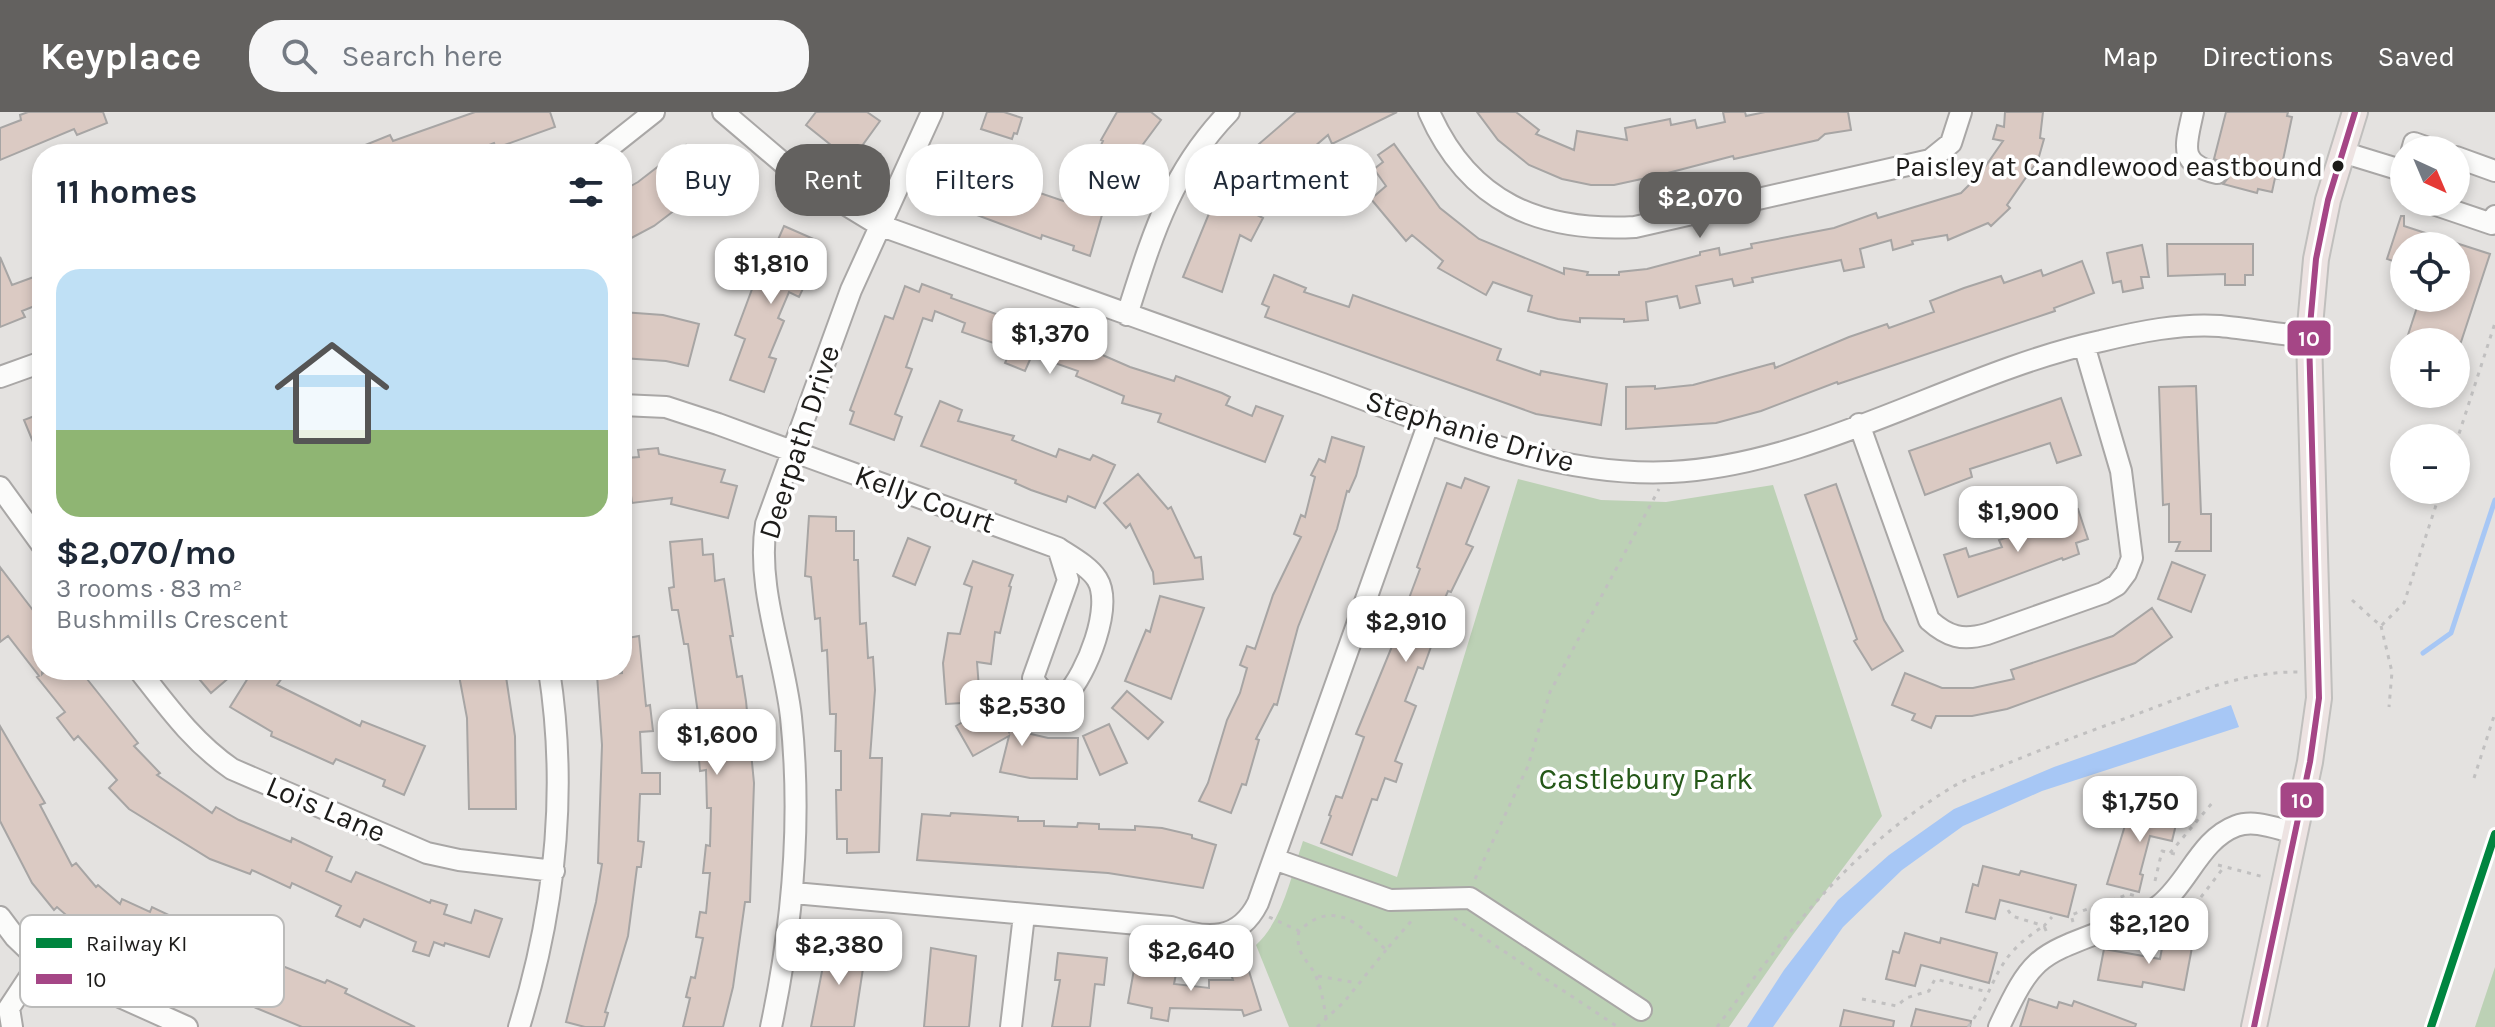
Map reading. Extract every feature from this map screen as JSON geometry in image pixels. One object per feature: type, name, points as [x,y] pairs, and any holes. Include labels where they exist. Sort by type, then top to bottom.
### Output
[{"type":"main road","points":[[2254,1027],[2296,833],[2319,698],[2309,337],[2316,259],[2355,112]]},
{"type":"street","points":[[614,144],[654,112]]},
{"type":"street","name":"Stephanie Drive","points":[[723,112],[797,175],[879,225],[1522,454],[1591,469],[1668,472],[1755,459],[2084,345],[2164,330],[2216,326],[2309,337]]},
{"type":"street","name":"Deerpath Drive","points":[[771,1027],[794,893],[797,789],[791,716],[764,566],[763,542],[791,451],[841,315],[932,112]]},
{"type":"street","points":[[1127,315],[1155,229],[1176,182],[1189,158],[1229,112]]},
{"type":"street","points":[[1429,112],[1442,142],[1464,170],[1500,199],[1558,225],[1598,229],[1635,227],[1930,160],[1951,143],[1961,112]]},
{"type":"street","points":[[2193,112],[2186,147],[2188,157],[2194,164],[2217,173]]},
{"type":"street","points":[[2342,152],[2390,167]]},
{"type":"street","points":[[2470,162],[2495,171]]},
{"type":"street","points":[[2468,216],[2492,224],[2495,216]]},
{"type":"street","points":[[1859,424],[1929,620],[1954,637],[1971,639],[1987,634],[2103,593],[2117,585],[2132,558],[2121,471],[2084,345]]},
{"type":"street","points":[[0,377],[32,366]]},
{"type":"street","name":"Kelly Court","points":[[632,405],[666,407],[1058,548],[1097,579],[1103,598],[1102,616],[1078,683],[1066,695],[1050,696],[1039,689],[1033,678],[1068,580],[1058,548]]},
{"type":"street","points":[[794,893],[1171,927],[1201,937],[1221,936],[1238,930],[1255,910],[1429,422]]},
{"type":"street","points":[[0,487],[32,531]]},
{"type":"street","name":"Lois Lane","points":[[147,680],[187,732],[208,753],[232,769],[427,853],[459,860],[554,871]]},
{"type":"street","points":[[519,1027],[542,942],[554,871],[559,794],[550,680]]},
{"type":"street","points":[[1999,1027],[2026,974],[2037,960],[2145,914],[2161,904],[2220,834],[2247,823],[2296,833]]},
{"type":"street","points":[[1274,859],[1390,900],[1470,898],[1641,1010]]},
{"type":"street","points":[[1011,1027],[1024,915]]},
{"type":"street","points":[[0,917],[20,942]]},
{"type":"street","points":[[12,1027],[9,1008],[20,991]]},
{"type":"street","points":[[142,1007],[187,1027]]},
{"type":"path","points":[[2462,424],[2495,323]]},
{"type":"path","points":[[1470,898],[1484,856],[1528,766],[1550,692],[1668,472]]},
{"type":"path","points":[[2381,626],[2404,603],[2436,504]]},
{"type":"path","points":[[2352,600],[2381,626],[2392,672],[2389,707]]},
{"type":"path","points":[[1717,1027],[1782,940],[1826,888],[1881,836],[1956,785],[2038,750],[2235,680],[2279,671],[2318,672]]},
{"type":"path","points":[[2474,778],[2495,713]]},
{"type":"path","points":[[2170,853],[2213,802]]},
{"type":"path","points":[[2156,850],[2162,851]]},
{"type":"path","points":[[2196,860],[2284,882]]},
{"type":"path","points":[[1255,910],[1299,931]]},
{"type":"path","points":[[2008,910],[2012,916],[2044,926],[2052,917]]},
{"type":"path","points":[[1317,1027],[1344,1002],[1413,919],[1424,912]]},
{"type":"path","points":[[1448,915],[1618,1027]]},
{"type":"path","points":[[1326,1018],[1316,975],[1300,955],[1297,943],[1299,931],[1310,920],[1327,916],[1343,917],[1360,924],[1386,950]]},
{"type":"path","points":[[2145,944],[2151,949]]},
{"type":"path","points":[[1316,975],[1357,983]]},
{"type":"path","points":[[1897,1006],[1906,998],[1929,991],[1935,979],[1988,992]]},
{"type":"path","points":[[1862,999],[1904,1010]]},
{"type":"green space","name":"Castlebury Park","points":[[1518,479],[1601,500],[1666,502],[1773,485],[1882,816],[1792,936],[1729,1027],[1289,1027],[1256,945],[1280,910],[1303,841],[1397,877]]},
{"type":"green space","points":[[2495,967],[2495,1027],[2475,1027]]},
{"type":"water","points":[[2231,705],[2239,727],[2042,791],[1963,826],[1902,870],[1843,927],[1773,1027],[1747,1027],[1784,970],[1838,900],[1889,855],[1954,809],[2054,767]]},
{"type":"building","points":[[28,112],[103,112],[107,123],[77,135],[74,129],[0,160],[0,128],[21,120],[20,115]]},
{"type":"building","points":[[475,112],[550,112],[555,127],[507,144],[368,144],[390,135],[393,141]]},
{"type":"building","points":[[816,112],[867,112],[880,121],[863,144],[830,144],[806,125]]},
{"type":"building","points":[[987,112],[1004,112],[1022,118],[1017,134],[1014,133],[1012,139],[981,129]]},
{"type":"building","points":[[1117,112],[1151,112],[1161,120],[1143,144],[1102,144]]},
{"type":"building","points":[[1296,112],[1397,112],[1332,144],[1328,135],[1318,144],[1259,144]]},
{"type":"building","points":[[1477,112],[1516,112],[1539,130],[1536,134],[1574,150],[1577,131],[1627,140],[1625,128],[1670,119],[1671,125],[1695,120],[1697,128],[1725,122],[1723,112],[1745,112],[1746,116],[1765,112],[1848,112],[1851,130],[1614,185],[1591,185],[1562,179],[1529,165],[1498,140]]},
{"type":"building","points":[[2005,112],[2043,112],[2040,138],[2044,139],[2038,160],[2007,205],[2010,208],[1991,226],[1988,223],[1948,240],[1947,235],[1912,241],[1913,244],[1893,250],[1891,240],[1860,249],[1864,267],[1844,271],[1841,260],[1752,278],[1753,282],[1734,286],[1732,279],[1696,286],[1700,303],[1680,308],[1677,296],[1646,302],[1648,320],[1624,322],[1624,319],[1580,318],[1580,322],[1558,319],[1528,311],[1532,296],[1493,282],[1486,295],[1438,268],[1443,261],[1412,235],[1406,241],[1377,206],[1377,194],[1386,186],[1377,173],[1377,167],[1383,162],[1378,155],[1394,144],[1440,208],[1479,239],[1564,274],[1564,268],[1588,272],[1587,275],[1619,275],[1619,272],[1647,269],[1719,248],[1720,255],[1752,248],[1751,244],[1834,228],[1876,213],[1878,218],[1961,193],[1980,174],[2003,141],[1993,139],[1997,125],[2004,127]]},
{"type":"building","points":[[2226,112],[2288,112],[2287,116],[2292,117],[2279,179],[2275,178],[2272,192],[2258,189],[2257,193],[2223,184],[2229,177],[2229,169],[2226,164],[2214,159]]},
{"type":"building","points":[[656,168],[656,216],[667,216],[632,238],[632,185]]},
{"type":"building","points":[[1043,194],[1059,200],[1059,216],[1102,216],[1090,256],[1073,250],[1074,246],[1042,235],[1041,239],[979,216],[1043,216]]},
{"type":"building","points":[[1208,216],[1263,218],[1251,241],[1240,235],[1222,292],[1183,277]]},
{"type":"building","points":[[2401,216],[2404,216],[2404,226],[2422,232],[2396,232]]},
{"type":"building","points":[[784,226],[816,240],[810,254],[818,257],[799,297],[789,292],[778,318],[784,321],[769,357],[776,359],[764,392],[730,380],[745,339],[735,335],[761,265],[766,267]]},
{"type":"building","points":[[2167,244],[2253,244],[2253,275],[2245,275],[2245,285],[2225,285],[2225,274],[2168,276]]},
{"type":"building","points":[[2142,245],[2149,277],[2141,277],[2143,288],[2123,292],[2121,281],[2113,283],[2107,253]]},
{"type":"building","points":[[2470,248],[2490,254],[2466,328],[2410,328],[2415,312],[2470,312]]},
{"type":"building","points":[[0,257],[12,285],[32,278],[32,307],[22,311],[25,317],[0,327]]},
{"type":"building","points":[[2082,261],[2094,293],[2054,308],[2055,311],[1837,382],[1761,411],[1716,423],[1626,429],[1626,387],[1655,386],[1655,389],[1693,385],[1774,363],[1775,368],[1849,337],[1887,324],[1889,328],[1934,312],[1930,301],[1964,288],[2001,276],[2004,283],[2041,270],[2043,276]]},
{"type":"building","points":[[1274,275],[1306,288],[1304,292],[1349,307],[1353,295],[1501,349],[1497,360],[1540,375],[1541,371],[1607,384],[1601,425],[1536,414],[1265,317],[1269,307],[1262,304]]},
{"type":"building","points":[[922,284],[952,295],[951,298],[1052,334],[1053,330],[1071,337],[1086,344],[1084,347],[1130,367],[1174,381],[1176,376],[1222,393],[1230,397],[1226,405],[1252,416],[1256,406],[1283,416],[1265,462],[1158,422],[1161,414],[1122,403],[1124,396],[1076,376],[1078,371],[1032,355],[1025,371],[1005,363],[1011,349],[962,332],[965,323],[935,311],[932,321],[923,318],[906,367],[912,369],[895,414],[902,417],[894,440],[850,424],[854,412],[850,410],[885,316],[893,319],[905,286],[919,292]]},
{"type":"building","points":[[632,313],[663,315],[699,324],[688,366],[632,359]]},
{"type":"building","points":[[2196,386],[2201,514],[2211,514],[2211,551],[2176,551],[2180,542],[2169,542],[2169,504],[2163,505],[2159,387]]},
{"type":"building","points":[[2061,398],[2081,455],[2057,463],[2050,443],[1970,469],[1972,477],[1925,495],[1909,451]]},
{"type":"building","points":[[940,401],[962,410],[958,421],[1014,436],[1012,440],[1056,457],[1059,449],[1090,460],[1093,455],[1115,465],[1095,508],[1068,496],[1066,502],[1031,490],[1015,483],[1016,480],[921,446]]},
{"type":"building","points":[[32,417],[32,440],[24,420]]},
{"type":"building","points":[[1332,437],[1364,447],[1337,529],[1298,627],[1277,705],[1274,704],[1256,739],[1259,740],[1246,785],[1242,784],[1231,813],[1199,801],[1208,783],[1227,720],[1240,693],[1247,668],[1240,665],[1247,646],[1255,649],[1273,595],[1301,537],[1294,534],[1301,515],[1305,517],[1315,477],[1311,475],[1319,459],[1325,462]]},
{"type":"building","points":[[658,448],[659,454],[725,470],[721,482],[737,486],[728,518],[671,504],[672,498],[632,503],[632,458],[639,457],[638,450]]},
{"type":"building","points":[[1138,474],[1168,509],[1171,507],[1195,558],[1201,557],[1203,579],[1154,584],[1153,572],[1130,524],[1126,528],[1104,503]]},
{"type":"building","points":[[1465,478],[1489,487],[1466,544],[1473,547],[1451,592],[1448,591],[1434,624],[1444,628],[1438,646],[1432,644],[1423,669],[1418,667],[1405,701],[1416,706],[1395,761],[1402,764],[1396,782],[1385,778],[1377,800],[1372,799],[1352,855],[1321,843],[1329,815],[1336,796],[1342,798],[1364,737],[1356,734],[1395,639],[1401,641],[1414,604],[1408,601],[1420,569],[1417,567],[1447,483],[1461,488]]},
{"type":"building","points":[[1836,484],[1884,620],[1903,651],[1872,670],[1854,641],[1857,639],[1805,495]]},
{"type":"building","points":[[2078,509],[2088,539],[2076,543],[2079,554],[1958,597],[1944,555],[1966,548],[1969,557],[2002,547],[1999,540],[2051,523],[2049,519]]},
{"type":"building","points":[[809,516],[836,517],[836,531],[854,531],[860,624],[866,623],[868,658],[873,657],[875,690],[870,758],[882,758],[879,852],[847,853],[847,839],[837,839],[836,790],[841,790],[841,751],[835,751],[836,714],[830,714],[827,650],[822,651],[820,618],[815,619],[811,577],[805,576]]},
{"type":"building","points":[[908,538],[930,547],[915,585],[893,576]]},
{"type":"building","points":[[702,539],[703,555],[713,554],[715,581],[724,579],[737,677],[742,676],[746,701],[754,783],[750,902],[745,902],[733,987],[723,1027],[683,1027],[690,998],[686,997],[691,977],[695,978],[703,938],[696,937],[700,912],[706,913],[710,873],[703,873],[706,845],[710,846],[711,808],[707,808],[706,770],[700,771],[698,749],[703,748],[688,644],[684,644],[678,610],[672,610],[669,588],[674,587],[670,542]]},
{"type":"building","points":[[973,561],[1013,575],[1011,587],[1000,633],[995,632],[991,664],[977,662],[980,702],[946,704],[943,663],[948,633],[960,634],[972,587],[964,584]]},
{"type":"building","points":[[2172,562],[2205,575],[2191,612],[2158,599]]},
{"type":"building","points":[[0,567],[32,609],[32,667],[8,636],[0,642]]},
{"type":"building","points":[[1160,596],[1204,608],[1171,699],[1125,681],[1146,630],[1150,632]]},
{"type":"building","points":[[2152,608],[2172,637],[2135,663],[2007,709],[1972,716],[1936,716],[1931,728],[1912,720],[1915,714],[1892,705],[1905,673],[1942,688],[1973,688],[2014,679],[2011,670],[2113,636]]},
{"type":"building","points":[[639,636],[646,706],[650,705],[653,731],[640,732],[642,773],[660,773],[660,794],[640,794],[638,841],[644,842],[641,867],[637,867],[628,936],[605,1012],[608,1013],[604,1027],[585,1027],[566,1022],[596,902],[602,864],[598,863],[602,745],[597,680],[632,680],[632,637]]},
{"type":"building","points":[[39,680],[88,680],[138,743],[134,746],[160,773],[157,775],[212,813],[216,807],[239,820],[291,842],[292,838],[332,857],[326,871],[351,882],[356,872],[430,903],[431,900],[447,905],[444,914],[471,923],[475,910],[502,919],[489,957],[434,942],[429,956],[413,951],[416,942],[364,919],[360,927],[336,916],[341,906],[292,883],[290,888],[252,870],[250,874],[210,859],[129,809],[109,788],[117,780],[78,736],[74,740],[57,718],[65,712]]},
{"type":"building","points":[[200,680],[226,680],[211,693]]},
{"type":"building","points":[[247,680],[281,680],[277,685],[360,726],[362,721],[425,746],[404,795],[383,786],[385,780],[336,759],[333,764],[271,736],[272,732],[230,707]]},
{"type":"building","points":[[460,680],[507,680],[515,736],[516,809],[469,809],[467,718]]},
{"type":"building","points":[[1127,691],[1163,722],[1148,739],[1112,708]]},
{"type":"building","points":[[993,704],[1009,732],[1010,729],[1048,738],[1078,738],[1077,779],[1030,778],[1000,772],[1009,736],[973,756],[956,726]]},
{"type":"building","points":[[1109,724],[1127,763],[1100,775],[1083,736]]},
{"type":"building","points":[[0,726],[45,803],[40,805],[72,866],[76,863],[96,887],[98,885],[120,904],[122,899],[150,912],[152,907],[169,915],[66,915],[57,907],[54,910],[32,883],[0,821]]},
{"type":"building","points":[[2152,805],[2179,812],[2172,841],[2150,836],[2140,874],[2143,875],[2139,892],[2107,884],[2131,806],[2150,811]]},
{"type":"building","points":[[951,813],[1018,817],[1018,821],[1044,821],[1044,826],[1077,827],[1078,823],[1099,824],[1099,829],[1135,830],[1135,826],[1162,828],[1216,845],[1203,888],[1108,873],[917,860],[922,814],[950,816]]},
{"type":"building","points":[[1983,866],[2019,875],[2021,871],[2076,885],[2068,917],[2000,900],[1995,919],[1966,912],[1973,884],[1978,886]]},
{"type":"building","points":[[1905,933],[1940,943],[1941,938],[1997,953],[1989,983],[1921,965],[1915,986],[1886,979],[1893,951],[1899,953]]},
{"type":"building","points":[[2164,937],[2193,942],[2184,990],[2143,982],[2142,987],[2098,980],[2104,949],[2160,959]]},
{"type":"building","points":[[841,944],[866,949],[854,1027],[811,1027],[827,946],[840,948]]},
{"type":"building","points":[[931,948],[976,956],[969,1027],[924,1027]]},
{"type":"building","points":[[1058,953],[1107,958],[1104,985],[1095,984],[1090,1027],[1052,1027],[1060,980],[1055,980]]},
{"type":"building","points":[[1135,964],[1176,974],[1174,984],[1209,988],[1209,980],[1233,980],[1231,974],[1248,968],[1261,1010],[1244,1016],[1242,1010],[1170,1008],[1168,1021],[1151,1018],[1152,1008],[1128,1003]]},
{"type":"building","points":[[284,967],[347,989],[345,993],[415,1027],[302,1027],[254,1007],[284,1007]]},
{"type":"building","points":[[2029,999],[2057,1008],[2059,1002],[2072,1006],[2074,1001],[2136,1024],[2135,1027],[2020,1027]]},
{"type":"building","points":[[1916,1009],[1971,1021],[1970,1027],[1911,1027]]},
{"type":"building","points":[[1844,1010],[1894,1021],[1893,1027],[1840,1027]]},
{"type":"waterway","points":[[2423,653],[2451,633],[2495,500]]},
{"type":"rail line","name":"KI","points":[[2431,1027],[2495,834]]},
{"type":"transit line","name":"10","points":[[2254,1027],[2310,762],[2319,698],[2309,337],[2316,259],[2328,200],[2355,112]]},
{"type":"place","name":"Paisley at Candlewood eastbound","points":[[2338,166]]}]
